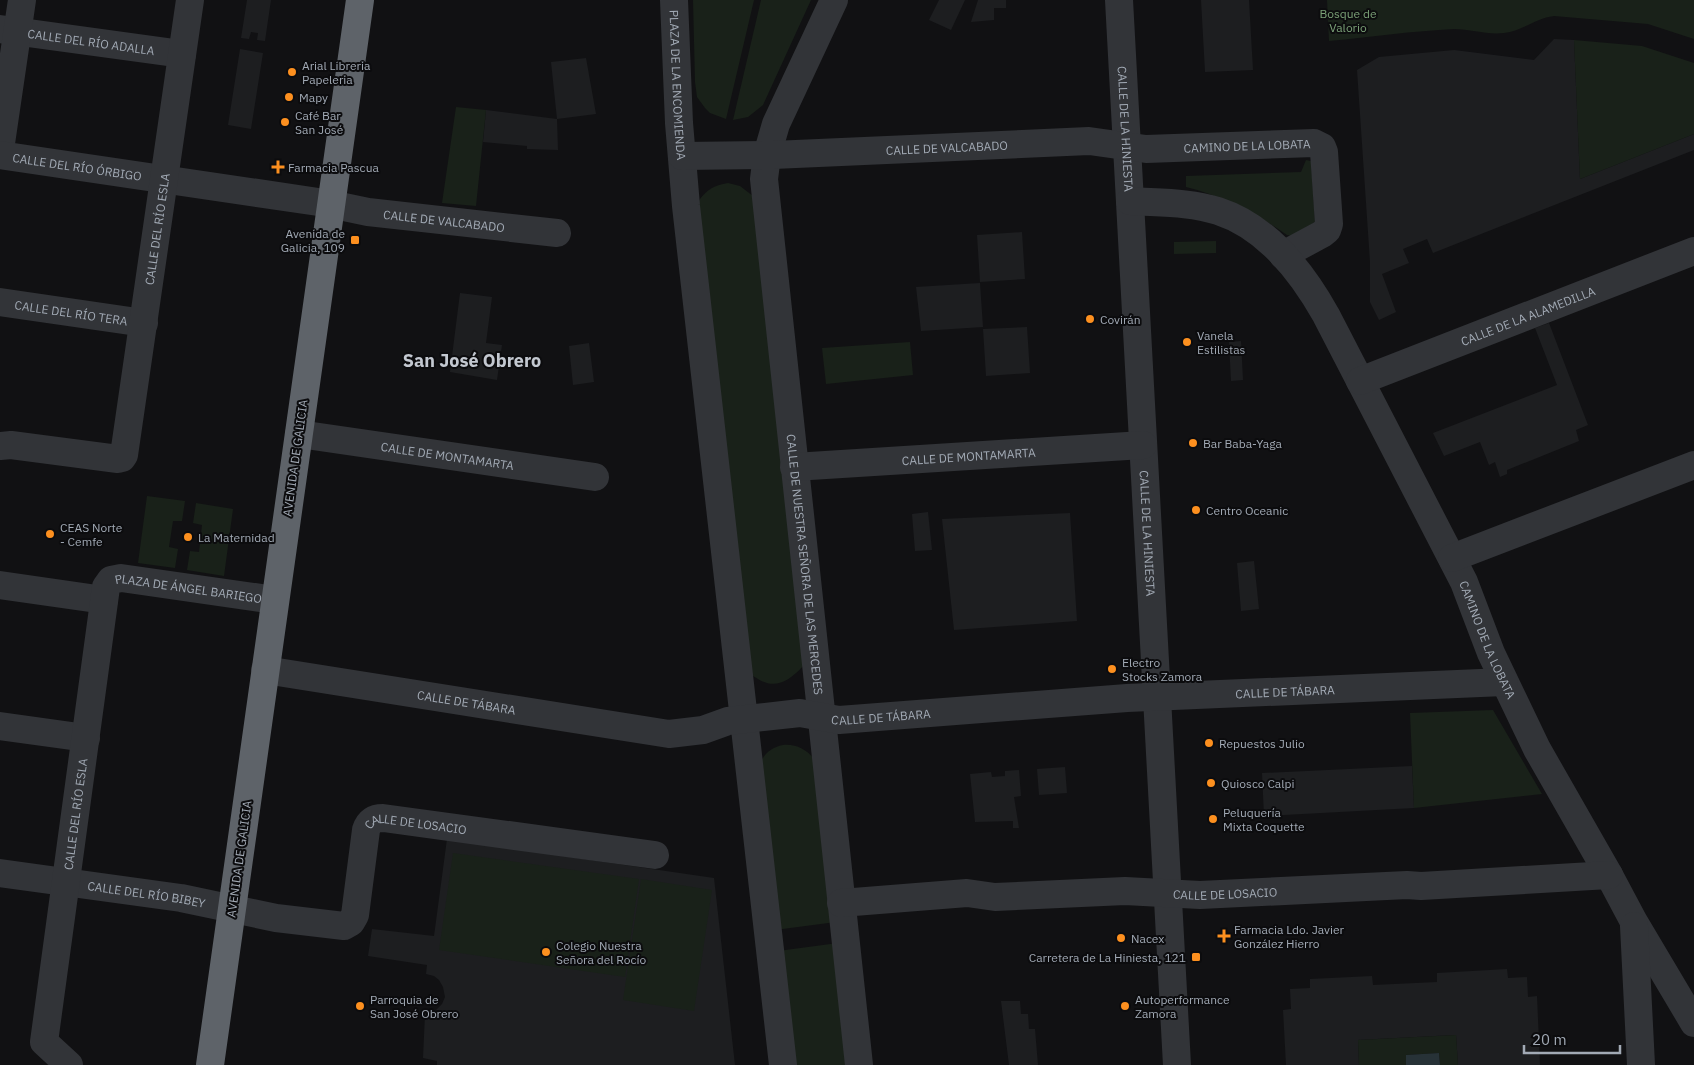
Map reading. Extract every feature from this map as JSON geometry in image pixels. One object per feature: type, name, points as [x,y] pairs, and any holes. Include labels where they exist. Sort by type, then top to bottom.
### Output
[{"type":"highway","name":"AVENIDA DE GALICIA","points":[[210,1065],[360,0]]},
{"type":"street","points":[[0,150],[9,30],[22,0]]},
{"type":"street","name":"CALLE DEL RÍO ESLA","points":[[0,446],[11,445],[118,459],[124,455],[190,0]]},
{"type":"street","name":"PLAZA DE LA ENCOMIENDA","points":[[674,0],[676,73],[682,156],[767,155]]},
{"type":"street","points":[[767,155],[784,105],[834,0]]},
{"type":"street","name":"CALLE DE LA HINIESTA","points":[[1119,0],[1177,1065]]},
{"type":"street","name":"CALLE DEL RÍO ADALLA","points":[[9,30],[182,54]]},
{"type":"street","name":"CALLE DE VALCABADO","points":[[767,155],[1089,141],[1127,146]]},
{"type":"street","name":"CAMINO DE LA LOBATA","points":[[1127,146],[1146,150],[1305,142],[1319,145],[1324,152],[1329,224],[1327,230],[1322,234],[1283,255]]},
{"type":"street","name":"CALLE DEL RÍO ÓRBIGO","points":[[0,155],[331,204]]},
{"type":"street","name":"CALLE DE NUESTRA SEÑORA DE LAS MERCEDES","points":[[767,155],[764,169],[764,192],[859,1065]]},
{"type":"street","points":[[682,156],[783,1065]]},
{"type":"street","name":"CAMINO DE LA LOBATA","points":[[1130,201],[1192,206],[1218,211],[1250,227],[1283,255],[1303,278],[1319,302],[1452,558],[1470,595],[1484,638],[1537,749],[1634,922],[1694,1023]]},
{"type":"street","name":"CALLE DE VALCABADO","points":[[331,204],[368,212],[557,233]]},
{"type":"street","name":"CALLE DE LA ALAMEDILLA","points":[[1360,381],[1694,251]]},
{"type":"street","name":"CALLE DEL RÍO TERA","points":[[0,302],[144,323]]},
{"type":"street","name":"CALLE DE MONTAMARTA","points":[[298,434],[595,477]]},
{"type":"street","name":"CALLE DE MONTAMARTA","points":[[794,467],[1143,445]]},
{"type":"street","points":[[1452,558],[1694,465]]},
{"type":"street","name":"PLAZA DE ÁNGEL BARIEGO","points":[[105,593],[111,580],[121,578],[275,600]]},
{"type":"street","points":[[0,585],[105,593]]},
{"type":"street","name":"CALLE DEL RÍO ESLA","points":[[69,1065],[44,1042],[105,593]]},
{"type":"street","name":"CALLE DE TÁBARA","points":[[265,670],[665,734],[698,731],[724,722],[800,713],[839,720],[1157,697],[1504,682]]},
{"type":"street","points":[[0,726],[86,738]]},
{"type":"street","name":"CALLE DE LOSACIO","points":[[232,909],[292,920],[339,926],[349,924],[355,915],[366,830],[371,821],[378,818],[655,855]]},
{"type":"street","name":"CALLE DEL RÍO BIBEY","points":[[0,873],[181,898],[232,909]]},
{"type":"street","name":"CALLE DE LOSACIO","points":[[841,903],[968,893],[996,897],[1125,891],[1200,895],[1407,884],[1421,886],[1609,875]]},
{"type":"street","points":[[1634,922],[1641,1065]]},
{"type":"shaded area","points":[[247,0],[271,0],[265,41],[257,40],[258,33],[251,32],[249,39],[241,38]]},
{"type":"shaded area","points":[[939,0],[965,0],[951,30],[929,20]]},
{"type":"shaded area","points":[[978,0],[1006,0],[1006,8],[994,8],[994,20],[971,22]]},
{"type":"shaded area","points":[[1201,0],[1249,0],[1253,70],[1205,72]]},
{"type":"shaded area","points":[[1554,39],[1574,40],[1580,179],[1694,134],[1694,150],[1433,253],[1427,239],[1403,249],[1409,263],[1382,274],[1396,312],[1379,320],[1370,302],[1370,262],[1357,70],[1379,57],[1454,50],[1534,60]]},
{"type":"shaded area","points":[[240,49],[263,53],[251,129],[228,125]]},
{"type":"shaded area","points":[[586,58],[596,114],[557,119],[551,62]]},
{"type":"shaded area","points":[[486,110],[557,119],[558,150],[527,149],[527,146],[483,142]]},
{"type":"shaded area","points":[[1022,232],[1025,279],[980,282],[977,235]]},
{"type":"shaded area","points":[[980,283],[983,327],[921,331],[916,287]]},
{"type":"shaded area","points":[[460,293],[492,297],[486,343],[502,345],[497,380],[450,372]]},
{"type":"shaded area","points":[[1549,323],[1588,425],[1576,430],[1579,441],[1507,470],[1507,474],[1500,477],[1495,462],[1489,465],[1480,442],[1444,456],[1433,433],[1557,385],[1535,328]]},
{"type":"shaded area","points":[[1027,327],[1030,373],[986,376],[983,329]]},
{"type":"shaded area","points":[[1241,341],[1243,380],[1231,381],[1229,342]]},
{"type":"shaded area","points":[[589,343],[594,382],[573,385],[569,346]]},
{"type":"shaded area","points":[[928,512],[932,550],[915,551],[912,514]]},
{"type":"shaded area","points":[[1070,513],[1077,621],[954,630],[942,519]]},
{"type":"shaded area","points":[[1254,561],[1259,609],[1241,611],[1237,563]]},
{"type":"shaded area","points":[[1412,766],[1414,808],[1264,816],[1262,773]]},
{"type":"shaded area","points":[[1065,767],[1067,793],[1039,795],[1037,769]]},
{"type":"shaded area","points":[[1019,770],[1021,796],[1014,797],[1019,828],[1013,828],[1013,821],[975,822],[970,774],[991,772],[992,777],[1005,776],[1005,771]]},
{"type":"shaded area","name":"Colegio Nuestra Señora del Rocío","points":[[447,839],[714,878],[735,1065],[437,1065],[437,1061],[423,1058],[425,1014],[436,1010],[442,1004],[445,997],[443,987],[434,976],[426,974],[427,965],[368,956],[372,929],[434,936]]},
{"type":"shaded area","points":[[1507,969],[1508,978],[1527,977],[1528,997],[1537,996],[1540,1065],[1458,1065],[1456,1035],[1358,1040],[1359,1065],[1286,1065],[1283,1010],[1291,1009],[1290,989],[1310,988],[1310,979],[1372,976],[1373,985],[1437,982],[1437,973]]},
{"type":"shaded area","points":[[1001,1001],[1020,1001],[1021,1014],[1028,1014],[1029,1029],[1035,1029],[1038,1065],[1009,1065]]},
{"type":"shaded area","points":[[1439,1053],[1440,1065],[1406,1065],[1406,1055]]},
{"type":"green space","points":[[693,0],[754,0],[726,119],[710,113],[697,97]]},
{"type":"green space","points":[[761,0],[811,0],[763,105],[748,117],[733,120]]},
{"type":"green space","name":"Bosque de Valorio","points":[[1327,0],[1694,0],[1694,39],[1648,24],[1554,16],[1504,33],[1454,29],[1329,41]]},
{"type":"green space","points":[[1574,40],[1642,46],[1694,63],[1694,134],[1580,179]]},
{"type":"green space","points":[[456,107],[486,110],[476,206],[442,203]]},
{"type":"green space","points":[[1306,160],[1311,161],[1315,222],[1292,236],[1287,235],[1263,219],[1238,206],[1213,195],[1186,187],[1186,176],[1301,172]]},
{"type":"green space","points":[[728,183],[740,186],[753,196],[803,666],[785,681],[772,684],[758,679],[751,674],[698,202],[711,189]]},
{"type":"green space","points":[[1216,241],[1216,253],[1174,254],[1174,242]]},
{"type":"green space","points":[[910,342],[913,375],[826,384],[822,348]]},
{"type":"green space","points":[[147,496],[185,501],[182,521],[173,521],[169,547],[178,549],[175,568],[138,563]]},
{"type":"green space","points":[[196,503],[233,509],[224,576],[187,570],[190,551],[199,552],[202,525],[193,523]]},
{"type":"green space","points":[[1493,710],[1542,794],[1414,808],[1410,713]]},
{"type":"green space","points":[[783,745],[792,745],[800,748],[808,752],[814,759],[836,922],[775,930],[760,763],[769,751]]},
{"type":"green space","points":[[453,853],[639,879],[625,977],[439,950]]},
{"type":"green space","points":[[641,879],[712,890],[694,1011],[623,1000]]},
{"type":"green space","points":[[838,943],[851,1065],[791,1065],[778,951]]},
{"type":"green space","points":[[1456,1035],[1458,1065],[1440,1065],[1439,1053],[1406,1055],[1406,1065],[1359,1065],[1358,1040]]},
{"type":"place","name":"Arial Libreria Papeleria","points":[[292,72]]},
{"type":"place","name":"Mapy","points":[[289,97]]},
{"type":"place","name":"Café Bar San José","points":[[285,122]]},
{"type":"place","name":"Farmacia Pascua","points":[[278,167]]},
{"type":"place","name":"Avenida de Galicia, 109","points":[[355,240]]},
{"type":"place","name":"Covirán","points":[[1090,319]]},
{"type":"place","name":"Vanela Estilistas","points":[[1187,342]]},
{"type":"place","name":"Bar Baba-Yaga","points":[[1193,443]]},
{"type":"place","name":"Centro Oceanic","points":[[1196,510]]},
{"type":"place","name":"CEAS Norte - Cemfe","points":[[50,534]]},
{"type":"place","name":"La Maternidad","points":[[188,537]]},
{"type":"place","name":"Electro Stocks Zamora","points":[[1112,669]]},
{"type":"place","name":"Repuestos Julio","points":[[1209,743]]},
{"type":"place","name":"Quiosco Calpi","points":[[1211,783]]},
{"type":"place","name":"Peluquería Mixta Coquette","points":[[1213,819]]},
{"type":"place","name":"Farmacia Ldo. Javier González Hierro","points":[[1224,936]]},
{"type":"place","name":"Nacex","points":[[1121,938]]},
{"type":"place","name":"Colegio Nuestra Señora del Rocío","points":[[546,952]]},
{"type":"place","name":"Carretera de La Hiniesta, 121","points":[[1196,957]]},
{"type":"place","name":"Parroquia de San José Obrero","points":[[360,1006]]},
{"type":"place","name":"Autoperformance Zamora","points":[[1125,1006]]},
{"type":"district","name":"San José Obrero","points":[[472,360]]}]
